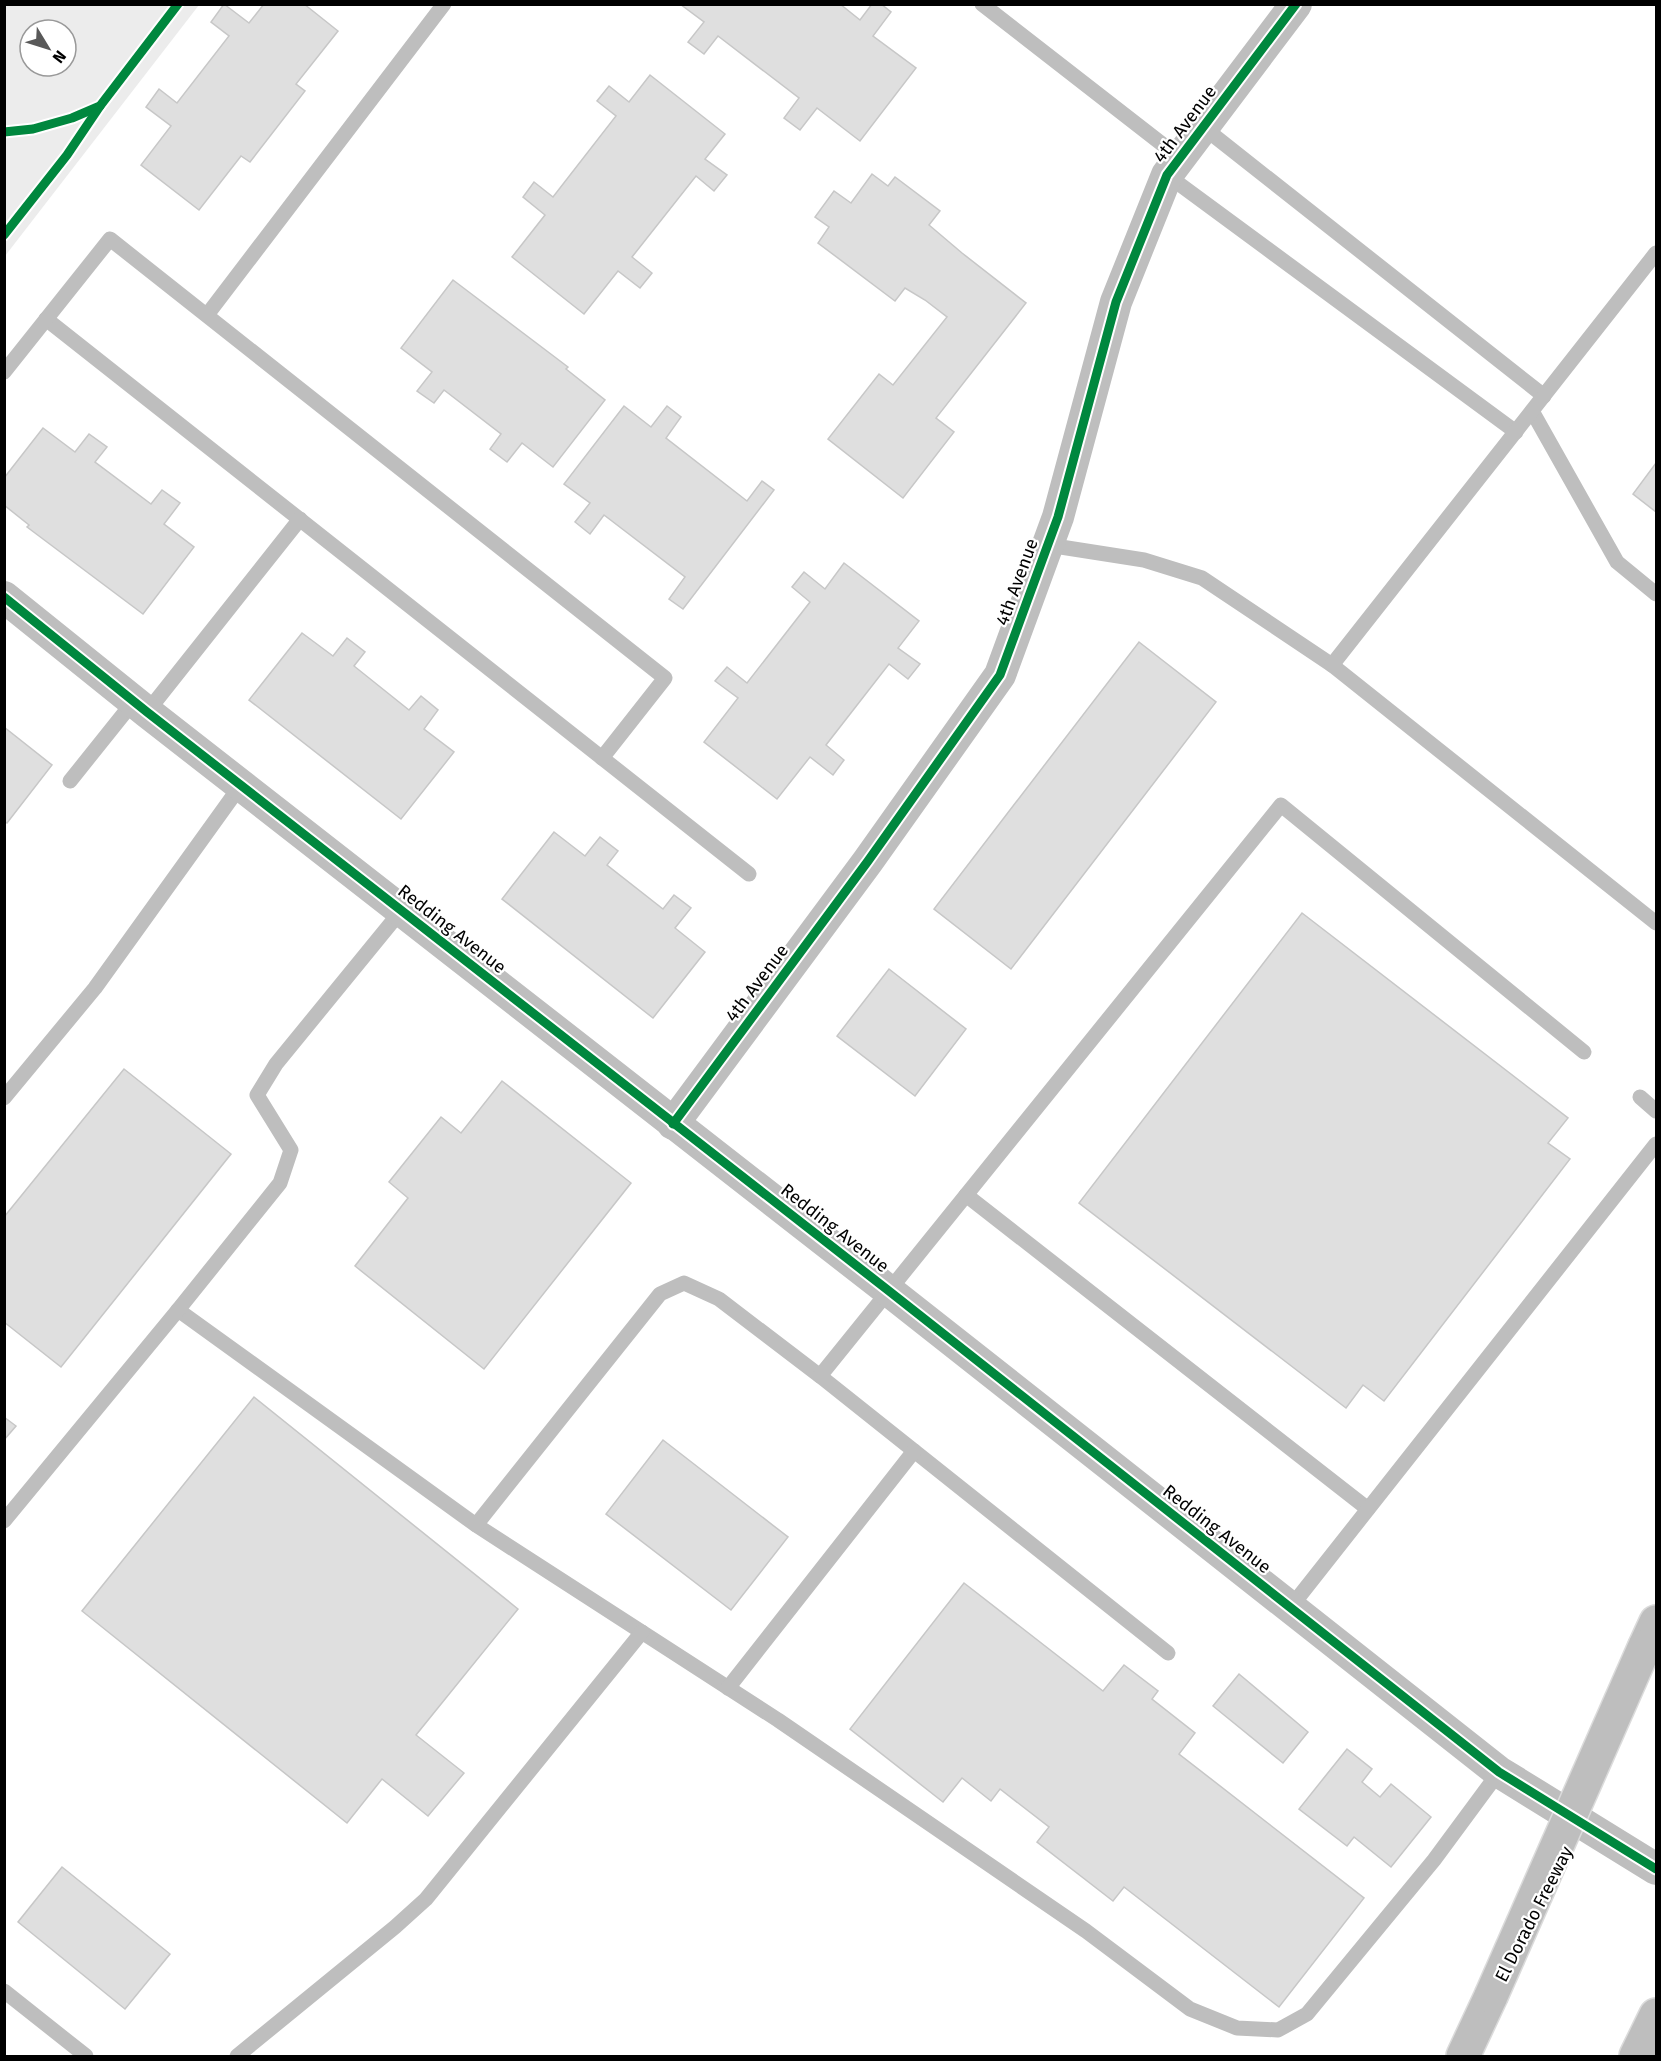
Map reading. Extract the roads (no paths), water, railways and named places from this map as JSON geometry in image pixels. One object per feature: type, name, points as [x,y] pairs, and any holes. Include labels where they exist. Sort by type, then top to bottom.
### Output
[{"type":"highway","points":[[1491,1996],[1651,1634]]},
{"type":"highway","name":"El Dorado Freeway","points":[[1463,2056],[1491,1996],[1656,1678]]},
{"type":"highway","points":[[1636,2056],[1656,2014]]},
{"type":"highway","points":[[1644,2056],[1656,2036]]},
{"type":"street","name":"4th Avenue","points":[[673,1124],[868,861],[1000,675],[1058,517],[1116,302],[1174,166],[1296,4]]},
{"type":"street","name":"Redding Avenue","points":[[4,597],[1499,1772],[1656,1869]]},
{"type":"lane","points":[[207,315],[444,4]]},
{"type":"lane","points":[[982,4],[1174,166],[1516,432]]},
{"type":"lane","points":[[1203,127],[1544,396]]},
{"type":"lane","points":[[4,372],[110,239],[666,678],[602,758]]},
{"type":"lane","points":[[1332,665],[1656,253]]},
{"type":"lane","points":[[46,319],[749,874]]},
{"type":"lane","points":[[1532,411],[1617,562],[1656,594]]},
{"type":"lane","points":[[70,781],[140,706],[300,519]]},
{"type":"lane","points":[[1048,545],[1144,560],[1202,578],[1332,665],[1656,923]]},
{"type":"lane","points":[[4,1098],[95,988],[241,785]]},
{"type":"lane","points":[[820,1376],[1281,806],[1584,1052]]},
{"type":"lane","points":[[4,1521],[280,1183],[291,1150],[257,1095],[276,1064],[401,911]]},
{"type":"lane","points":[[1640,1097],[1656,1111]]},
{"type":"lane","points":[[1290,1608],[1656,1144]]},
{"type":"lane","points":[[966,1195],[1368,1509]]},
{"type":"lane","points":[[476,1525],[660,1294],[684,1282],[719,1299],[820,1376],[1168,1653]]},
{"type":"lane","points":[[178,1310],[476,1525],[728,1688],[1086,1931],[1190,2009],[1237,2028],[1278,2030],[1307,2014],[1434,1860],[1499,1772]]},
{"type":"lane","points":[[728,1688],[914,1451]]},
{"type":"lane","points":[[237,2056],[426,1899],[642,1632]]},
{"type":"lane","points":[[4,1991],[86,2056]]}]
